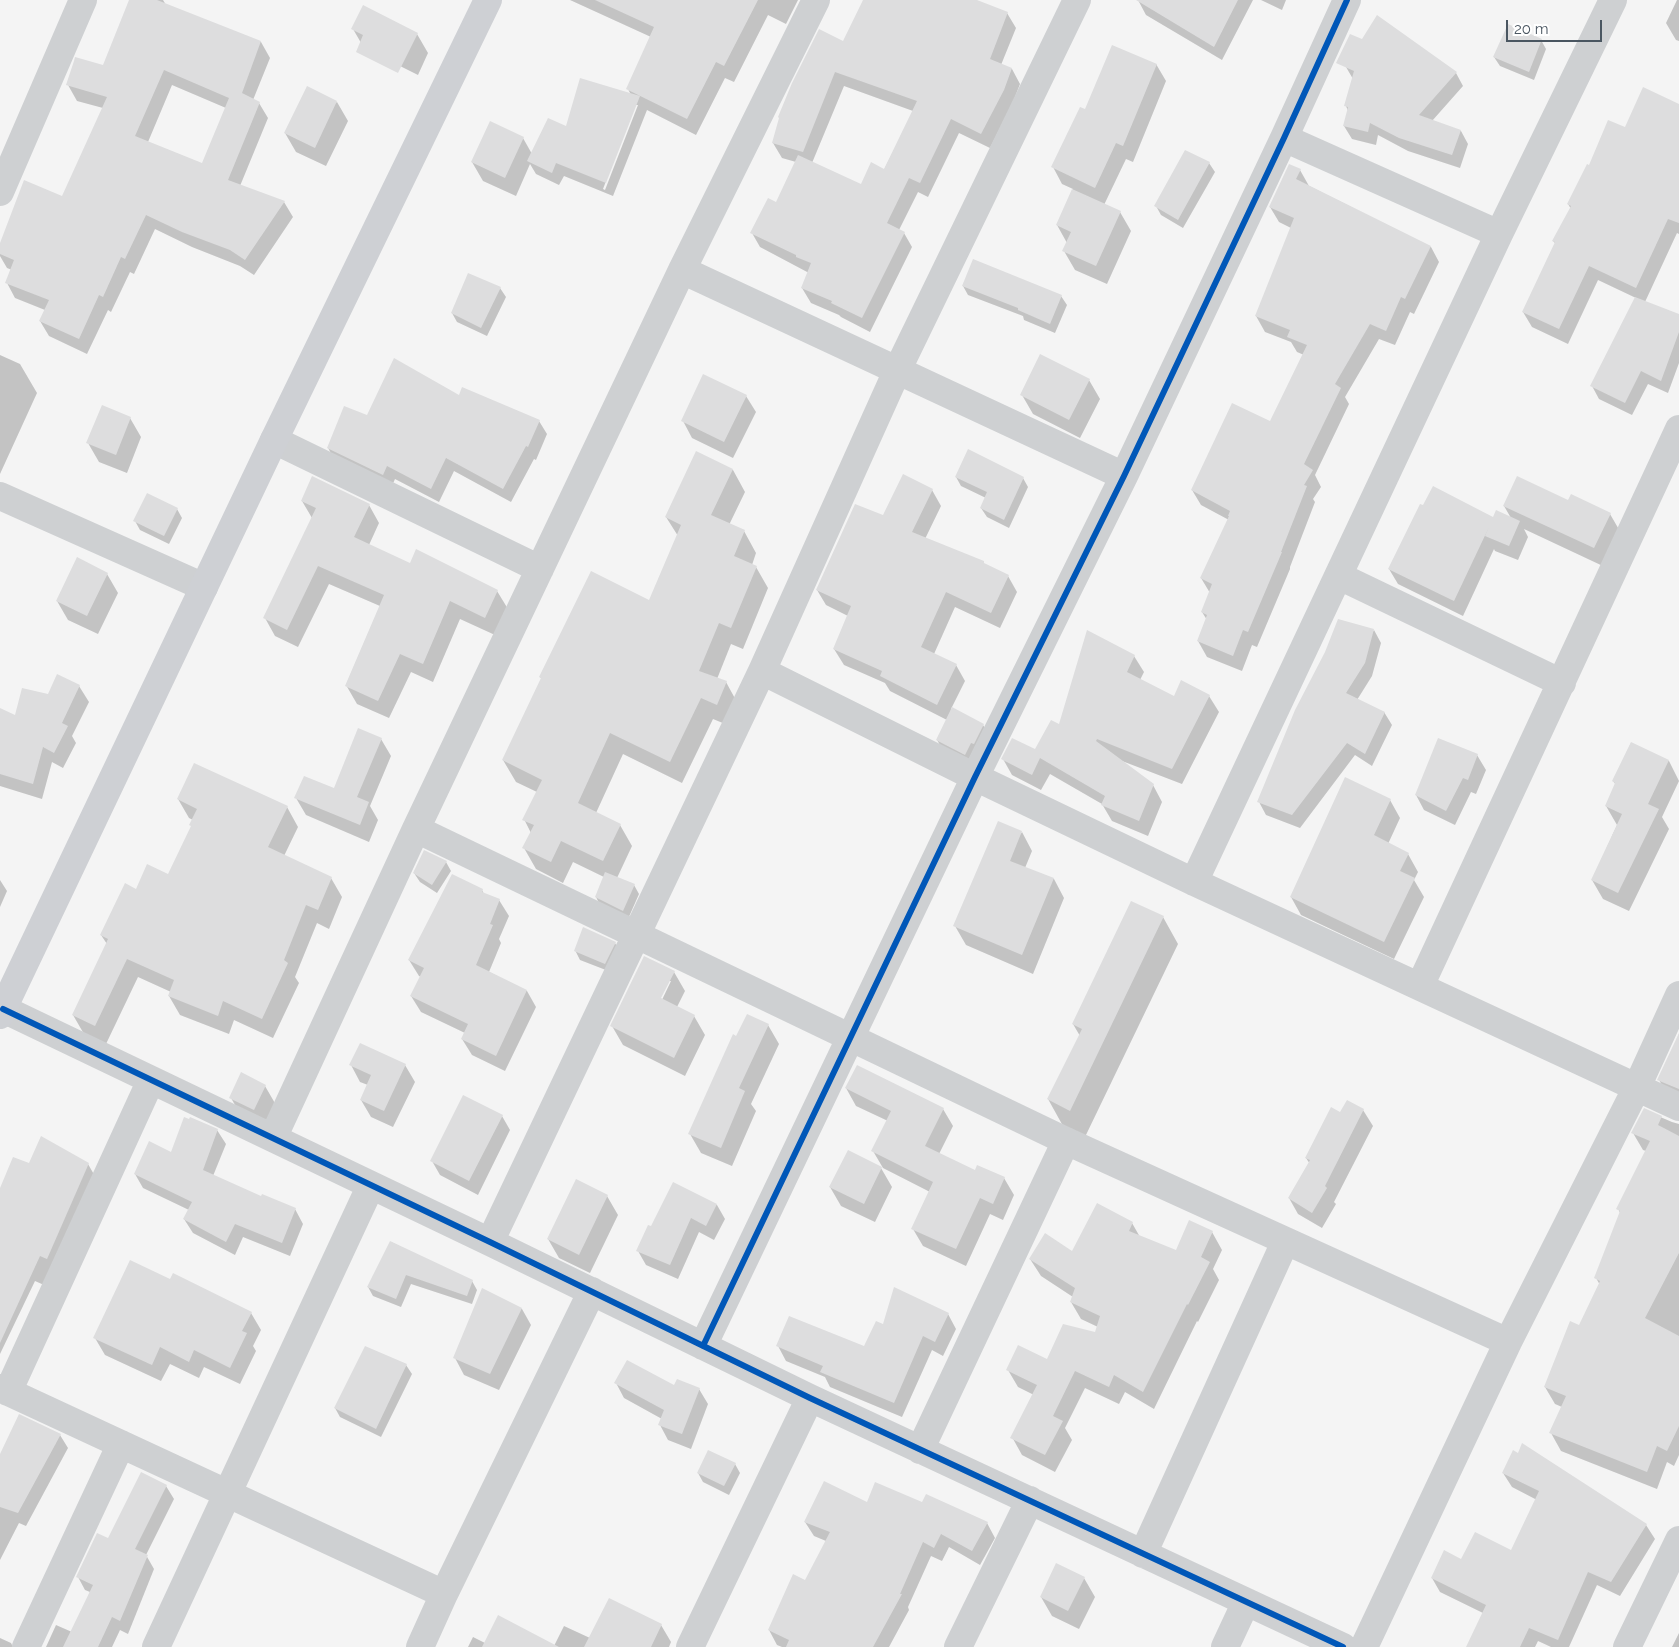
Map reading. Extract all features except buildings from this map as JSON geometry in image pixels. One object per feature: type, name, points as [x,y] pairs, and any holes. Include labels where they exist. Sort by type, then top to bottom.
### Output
[{"type":"street","points":[[0,192],[83,0]]},
{"type":"street","points":[[273,1138],[416,829],[682,270],[816,0]]},
{"type":"street","points":[[490,1242],[762,671],[897,372],[1077,0]]},
{"type":"street","points":[[703,1346],[975,777],[1124,476],[1347,0]]},
{"type":"street","points":[[1194,882],[1499,234],[1613,0]]},
{"type":"street","points":[[481,2],[1,1012],[273,1138],[810,1398],[1343,1647]]},
{"type":"street","points":[[1284,138],[1499,234]]},
{"type":"street","points":[[682,270],[897,372],[1124,476]]},
{"type":"street","points":[[1420,986],[1679,429]]},
{"type":"street","points":[[274,440],[540,569]]},
{"type":"street","points":[[0,496],[204,587]]},
{"type":"street","points":[[1339,576],[1562,683]]},
{"type":"street","points":[[762,671],[975,777],[1194,882],[1679,1107]]},
{"type":"street","points":[[416,829],[1066,1141],[1508,1342]]},
{"type":"street","points":[[1364,1647],[1508,1342],[1637,1087],[1679,995]]},
{"type":"street","points":[[151,1080],[4,1390],[444,1594]]},
{"type":"street","points":[[920,1450],[1066,1141]]},
{"type":"street","points":[[156,1647],[371,1185]]},
{"type":"street","points":[[1143,1554],[1285,1242]]},
{"type":"street","points":[[420,1647],[592,1291]]},
{"type":"street","points":[[690,1647],[810,1398]]},
{"type":"street","points":[[26,1647],[121,1444]]},
{"type":"street","points":[[958,1647],[1030,1500]]},
{"type":"street","points":[[1627,1647],[1679,1540]]},
{"type":"street","points":[[1225,1647],[1246,1602]]},
{"type":"cycle path","points":[[703,1346],[975,777],[1124,476],[1347,0]]},
{"type":"cycle path","points":[[3,1009],[490,1242],[810,1398],[1343,1647]]}]
